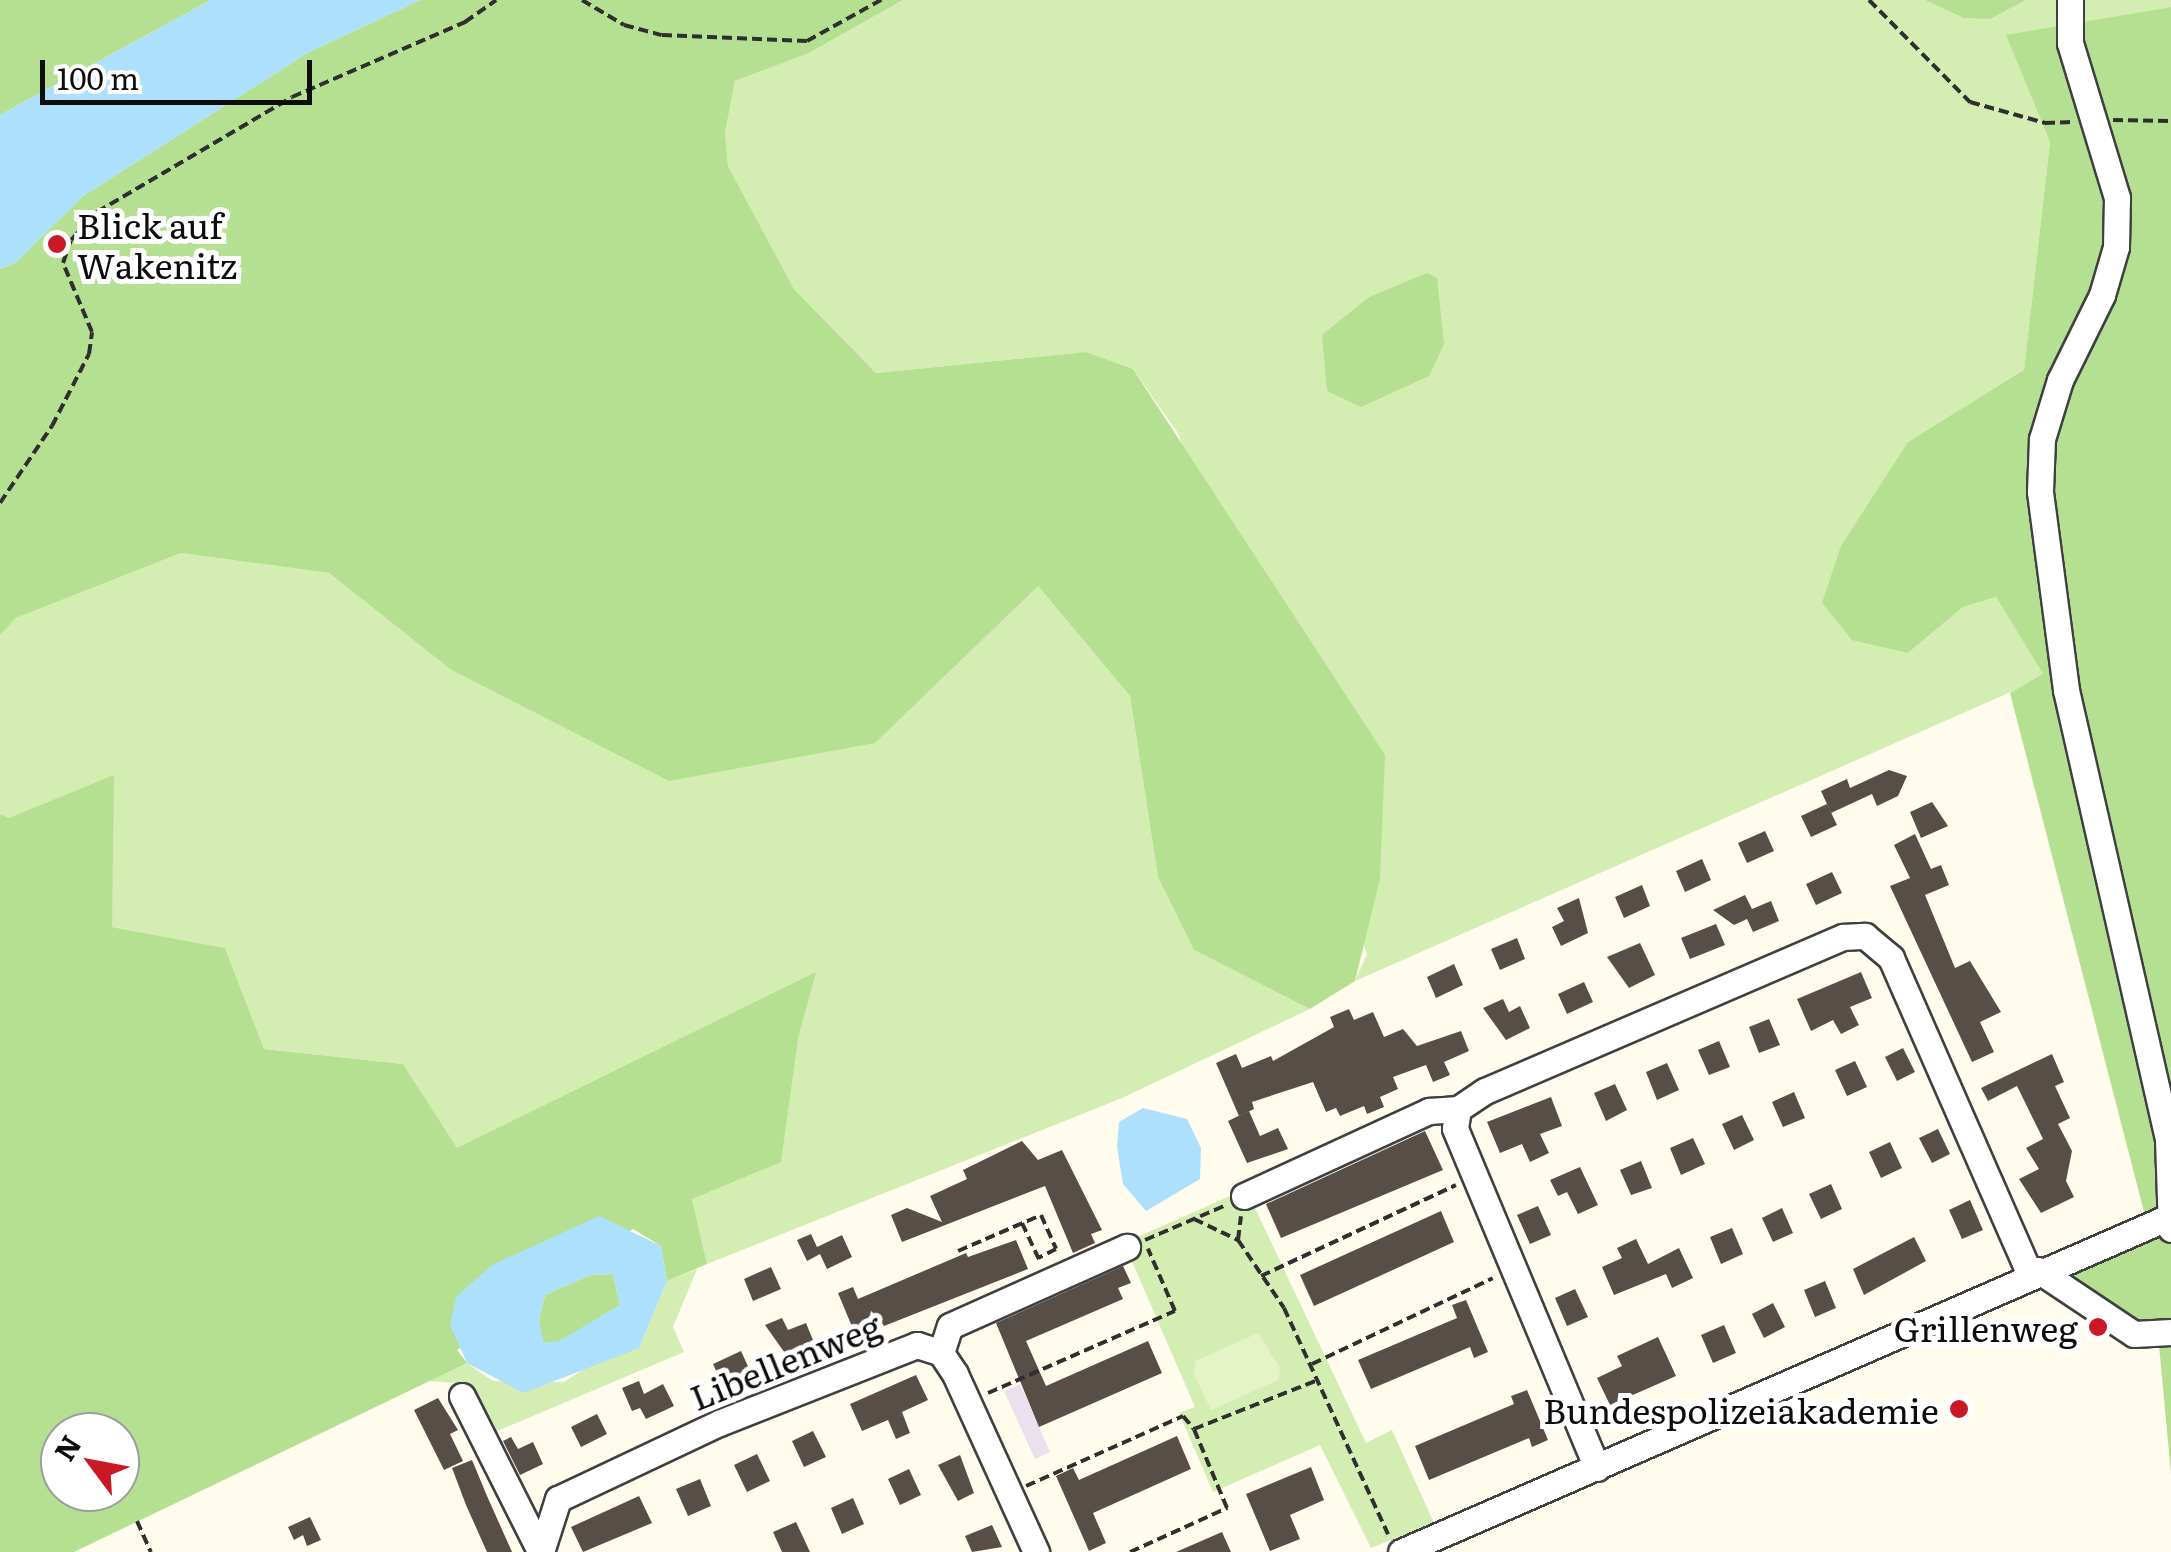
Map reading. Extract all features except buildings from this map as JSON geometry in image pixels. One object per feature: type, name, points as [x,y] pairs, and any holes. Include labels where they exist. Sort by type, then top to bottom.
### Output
[{"type":"street","points":[[1399,1552],[1597,1468],[2034,1272],[2170,1221],[2168,1138],[2066,690],[2040,492],[2042,440],[2060,380],[2102,295],[2116,247],[2117,198],[2098,120],[2070,43],[2070,0]]},
{"type":"street","points":[[1244,1196],[1429,1111],[1458,1109],[1485,1091],[1831,942],[1865,936],[1891,958],[2034,1272],[2103,1319],[2134,1334],[2167,1334]]},
{"type":"street","points":[[1458,1109],[1455,1128],[1510,1270],[1597,1468]]},
{"type":"street","points":[[1036,1552],[968,1402],[941,1353],[950,1326],[1136,1244]]},
{"type":"street","name":"Libellenweg","points":[[539,1550],[558,1499],[718,1423],[916,1345],[941,1353]]},
{"type":"street","name":"Libellenweg","points":[[462,1396],[539,1550]]},
{"type":"path","points":[[0,503],[52,426],[89,354],[92,332],[63,263],[71,240],[96,212],[292,97],[465,22],[496,0]]},
{"type":"path","points":[[582,0],[624,24],[662,35],[807,42],[881,0]]},
{"type":"path","points":[[1869,0],[1970,102],[2044,123],[2171,121]]},
{"type":"path","points":[[1261,1276],[1474,1177]]},
{"type":"path","points":[[968,1402],[1175,1311],[1136,1244],[1244,1196]]},
{"type":"path","points":[[958,1251],[1040,1214],[1056,1250],[1038,1258]]},
{"type":"path","points":[[1194,1219],[1238,1240],[1261,1276],[1312,1364],[1399,1552]]},
{"type":"path","points":[[1022,1223],[1050,1283]]},
{"type":"path","points":[[1312,1364],[1510,1270]]},
{"type":"path","points":[[1194,1429],[1318,1380]]},
{"type":"path","points":[[1008,1494],[1183,1416],[1194,1429],[1226,1508],[1130,1552]]},
{"type":"path","points":[[138,1521],[151,1552]]},
{"type":"shaded area","points":[[1020,1384],[1050,1452],[1035,1459],[1004,1391]]},
{"type":"green space","points":[[0,0],[211,0],[0,115]]},
{"type":"green space","points":[[420,0],[903,0],[809,53],[735,81],[725,133],[728,166],[794,289],[876,373],[1086,352],[1133,369],[1385,755],[1380,879],[1355,981],[1310,1009],[1194,950],[1158,877],[1130,696],[1038,586],[875,743],[669,781],[450,669],[329,573],[181,553],[16,618],[0,635],[0,269],[16,262],[83,196],[309,52]]},
{"type":"green space","points":[[903,0],[1925,0],[1990,19],[2026,0],[2171,0],[2171,7],[2007,36],[2050,142],[2024,371],[1908,442],[1908,653],[1963,607],[1996,597],[2045,677],[1355,981],[1367,954],[1178,433],[1133,369],[1086,352],[876,373],[794,289],[728,166],[725,133],[735,81],[809,53]]},
{"type":"green space","points":[[1925,0],[2026,0],[1990,19],[1964,18]]},
{"type":"green space","points":[[2171,7],[2171,1474],[2159,1345],[2115,1339],[2037,1285],[2150,1235],[2010,693],[2043,674],[1996,597],[1963,607],[1908,653],[1852,640],[1822,603],[1841,546],[1908,442],[2024,370],[2050,142],[2006,35]]},
{"type":"green space","points":[[1427,273],[1437,278],[1444,344],[1429,376],[1361,407],[1327,391],[1322,335],[1369,297]]},
{"type":"green space","points":[[181,553],[329,573],[450,669],[875,743],[1037,585],[1130,696],[1158,877],[1194,950],[1310,1009],[1122,1098],[707,1264],[692,1199],[798,1039],[815,973],[457,1149],[403,1064],[264,1049],[225,948],[112,927],[0,814],[0,635],[16,618]]},
{"type":"green space","points":[[114,775],[112,927],[225,948],[264,1049],[403,1064],[457,1148],[816,972],[798,1039],[781,1162],[692,1199],[707,1264],[667,1281],[661,1246],[633,1229],[457,1350],[467,1363],[74,1552],[0,1552],[0,814],[9,818]]},
{"type":"green space","points":[[1246,1189],[1366,1443],[1392,1430],[1434,1523],[1371,1548],[1320,1445],[1213,1492],[1179,1413],[1195,1407],[1124,1243]]},
{"type":"green space","points":[[697,1269],[673,1327],[684,1352],[490,1434],[466,1384],[428,1381],[467,1363],[493,1381],[564,1382],[595,1362],[639,1348],[667,1281]]},
{"type":"green space","points":[[613,1274],[620,1305],[559,1342],[543,1343],[539,1321],[545,1295],[590,1275]]},
{"type":"green space","points":[[1258,1333],[1280,1368],[1279,1380],[1211,1410],[1194,1374],[1195,1361]]},
{"type":"water","points":[[211,0],[420,0],[309,52],[83,196],[16,262],[0,269],[0,115]]},
{"type":"water","points":[[1143,1108],[1187,1119],[1201,1148],[1200,1179],[1146,1211],[1123,1184],[1117,1147],[1119,1122]]},
{"type":"water","points":[[599,1216],[661,1246],[667,1281],[639,1348],[524,1393],[467,1363],[450,1325],[456,1297],[492,1265]],"holes":[[[613,1274],[620,1305],[559,1341],[544,1343],[539,1321],[545,1295],[590,1275]]]},
{"type":"place","name":"Blick auf Wakenitz","points":[[57,244]]},
{"type":"place","name":"Grillenweg","points":[[2098,1327]]},
{"type":"place","name":"Bundespolizeiakademie","points":[[1959,1409]]}]
